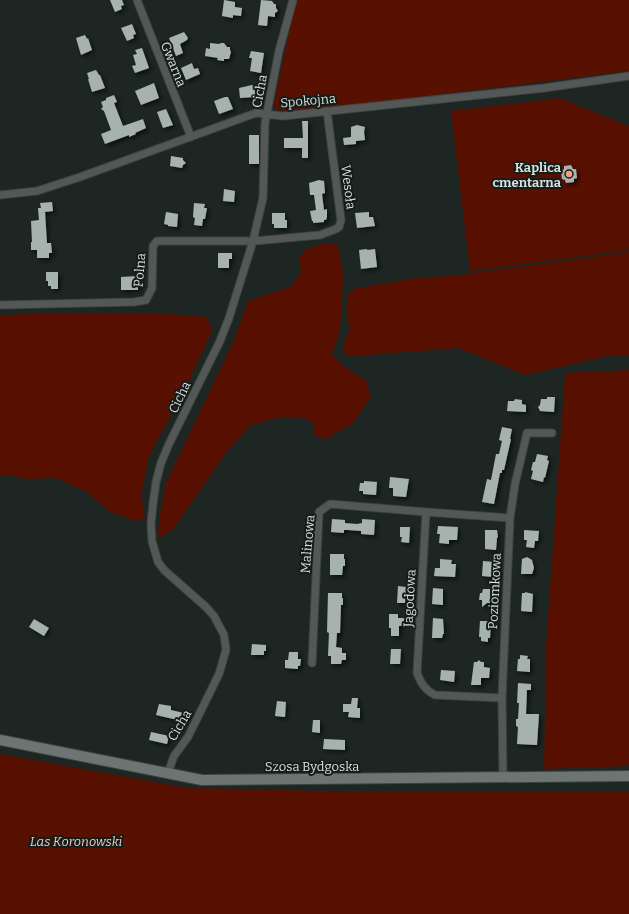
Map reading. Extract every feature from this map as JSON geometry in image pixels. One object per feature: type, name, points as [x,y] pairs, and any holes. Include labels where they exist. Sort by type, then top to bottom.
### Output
[{"type":"main road","name":"Szosa Bydgoska","points":[[0,740],[202,780],[629,776]]},
{"type":"street","name":"Gwarna","points":[[136,0],[190,137]]},
{"type":"street","name":"Cicha","points":[[168,773],[174,756],[188,737],[219,674],[226,650],[224,635],[214,616],[206,607],[164,570],[154,553],[151,524],[155,490],[161,463],[169,444],[227,324],[253,241],[263,198],[265,123],[280,51],[293,0]]},
{"type":"street","name":"Spokojna","points":[[0,194],[37,191],[80,178],[256,113],[282,116],[544,88],[629,76]]},
{"type":"street","name":"Wesoła","points":[[253,241],[320,235],[331,232],[339,227],[341,220],[327,111]]},
{"type":"street","name":"Polna","points":[[0,305],[134,302],[146,300],[152,288],[153,246],[157,241],[253,241]]},
{"type":"street","name":"Poziomkowa","points":[[503,777],[502,698],[510,518],[515,484],[527,432],[552,433]]},
{"type":"street","name":"Malinowa","points":[[312,663],[319,512],[330,504],[426,512]]},
{"type":"street","points":[[426,512],[510,518]]},
{"type":"street","name":"Jagodowa","points":[[426,512],[417,673],[421,683],[427,691],[435,695],[502,698]]},
{"type":"green space","points":[[296,0],[629,0],[629,71],[289,113],[281,112],[273,107]]},
{"type":"green space","points":[[559,98],[629,126],[629,250],[470,271],[451,111]]},
{"type":"green space","points":[[328,243],[338,245],[343,273],[340,329],[332,355],[345,367],[366,381],[371,397],[353,423],[326,439],[313,435],[313,423],[303,417],[279,417],[251,425],[228,450],[173,529],[159,538],[158,533],[160,515],[166,483],[235,338],[248,301],[290,287],[301,273],[299,257],[308,248]]},
{"type":"green space","points":[[629,252],[629,356],[607,356],[525,375],[459,348],[354,356],[343,354],[344,344],[350,329],[346,310],[349,292],[358,288],[415,278],[458,275]]},
{"type":"green space","points":[[51,313],[161,313],[207,317],[212,331],[186,387],[149,456],[141,495],[145,519],[136,521],[110,512],[87,492],[56,478],[27,479],[13,476],[0,476],[0,315]]},
{"type":"green space","points":[[629,370],[629,766],[544,769],[546,647],[565,373]]},
{"type":"green space","name":"Las Koronowski","points":[[0,754],[187,788],[375,792],[629,792],[629,914],[0,914]]},
{"type":"building","points":[[110,0],[122,0],[124,5],[121,6],[122,9],[115,12]]},
{"type":"building","points":[[224,0],[235,2],[235,7],[242,8],[241,16],[233,15],[233,18],[222,16]]},
{"type":"building","points":[[261,0],[272,1],[276,4],[278,11],[275,13],[275,17],[268,16],[267,26],[258,25]]},
{"type":"building","points":[[132,24],[136,34],[133,35],[134,38],[127,41],[121,28]]},
{"type":"building","points":[[184,32],[188,38],[180,44],[183,53],[176,56],[169,38]]},
{"type":"building","points":[[85,35],[87,39],[88,38],[92,50],[81,55],[76,38]]},
{"type":"building","points":[[210,43],[224,43],[227,47],[230,47],[231,52],[229,59],[224,59],[224,61],[217,60],[218,58],[205,56],[206,48],[210,49]]},
{"type":"building","points":[[142,48],[149,68],[135,73],[132,66],[136,65],[133,55],[137,54],[135,50]]},
{"type":"building","points":[[251,51],[264,53],[261,73],[250,71],[252,58],[249,58]]},
{"type":"building","points":[[192,63],[194,69],[198,68],[200,74],[186,80],[181,68]]},
{"type":"building","points":[[96,70],[100,75],[105,88],[92,92],[87,73]]},
{"type":"building","points":[[154,83],[159,98],[141,105],[135,91]]},
{"type":"building","points":[[252,85],[257,89],[255,91],[255,97],[240,98],[239,88]]},
{"type":"building","points":[[114,95],[117,102],[114,103],[123,126],[143,119],[146,128],[129,137],[129,135],[105,144],[101,134],[111,130],[104,111],[101,109],[103,107],[101,102]]},
{"type":"building","points":[[228,97],[233,109],[219,114],[214,101]]},
{"type":"building","points":[[166,109],[173,125],[163,128],[157,112]]},
{"type":"building","points":[[302,121],[308,121],[308,158],[302,158],[302,148],[284,148],[284,138],[303,138]]},
{"type":"building","points":[[357,125],[365,127],[365,140],[356,141],[356,144],[344,145],[343,138],[351,137],[351,127]]},
{"type":"building","points":[[249,135],[259,135],[259,164],[249,164]]},
{"type":"building","points":[[171,156],[183,158],[186,163],[182,168],[170,166]]},
{"type":"building","name":"Kaplica cmentarna","points":[[571,165],[573,169],[576,169],[577,178],[574,179],[574,182],[566,183],[565,180],[562,179],[561,171],[564,169],[564,166]]},
{"type":"building","points":[[319,180],[324,181],[325,193],[322,194],[324,210],[327,209],[327,217],[324,222],[313,223],[310,211],[316,210],[314,195],[310,195],[309,183]]},
{"type":"building","points":[[224,189],[235,191],[234,202],[223,201]]},
{"type":"building","points":[[52,202],[53,211],[45,212],[47,243],[51,243],[52,253],[49,253],[49,258],[37,258],[37,250],[31,250],[31,221],[39,220],[38,208],[41,208],[40,203]]},
{"type":"building","points":[[194,203],[205,204],[204,208],[207,208],[202,226],[194,225]]},
{"type":"building","points":[[166,212],[178,214],[177,227],[164,224]]},
{"type":"building","points":[[369,212],[369,217],[373,217],[375,226],[357,228],[355,213]]},
{"type":"building","points":[[272,213],[285,213],[287,228],[274,228],[274,224],[272,224]]},
{"type":"building","points":[[375,249],[377,267],[361,269],[359,250]]},
{"type":"building","points":[[218,253],[232,253],[232,259],[229,259],[229,268],[218,268]]},
{"type":"building","points":[[46,272],[58,272],[58,289],[51,289],[51,286],[48,286],[48,281],[46,281]]},
{"type":"building","points":[[138,276],[138,290],[121,290],[121,277]]},
{"type":"building","points":[[547,397],[555,397],[554,412],[540,411],[538,407],[541,399],[547,399]]},
{"type":"building","points":[[515,399],[522,400],[522,404],[526,405],[526,412],[507,411],[508,401],[514,401]]},
{"type":"building","points":[[502,427],[512,429],[504,470],[500,473],[494,504],[482,502],[487,479],[491,480],[496,454],[499,454],[502,441],[499,440]]},
{"type":"building","points":[[537,454],[548,456],[547,460],[549,461],[543,482],[531,479],[533,471],[531,470]]},
{"type":"building","points":[[390,477],[409,479],[406,497],[393,496],[393,488],[389,488]]},
{"type":"building","points":[[364,481],[377,482],[376,495],[363,494],[363,491],[359,491],[360,483],[364,483]]},
{"type":"building","points":[[332,519],[345,520],[345,523],[357,524],[362,523],[362,519],[375,520],[374,535],[361,534],[361,531],[348,530],[344,530],[344,533],[331,532]]},
{"type":"building","points":[[438,526],[458,527],[457,540],[449,540],[449,544],[439,543],[440,534],[437,534]]},
{"type":"building","points":[[400,527],[410,527],[409,543],[401,542],[402,537],[400,537]]},
{"type":"building","points":[[485,530],[497,530],[498,537],[496,550],[485,549]]},
{"type":"building","points":[[524,530],[539,531],[538,541],[535,541],[534,548],[526,547],[527,540],[524,540]]},
{"type":"building","points":[[330,554],[344,554],[345,566],[343,566],[342,575],[330,575]]},
{"type":"building","points":[[527,557],[532,560],[534,568],[532,574],[521,574],[522,559]]},
{"type":"building","points":[[440,559],[452,560],[451,564],[456,564],[455,577],[434,576],[435,568],[440,568]]},
{"type":"building","points":[[483,561],[494,562],[493,577],[482,576]]},
{"type":"building","points":[[398,586],[406,587],[405,603],[397,603]]},
{"type":"building","points":[[433,588],[443,589],[443,605],[432,604]]},
{"type":"building","points":[[483,589],[490,589],[490,593],[492,593],[491,603],[487,603],[482,607],[482,600],[479,600],[480,593],[482,593]]},
{"type":"building","points":[[525,592],[533,594],[532,612],[521,611],[522,593]]},
{"type":"building","points":[[328,593],[342,593],[343,598],[343,605],[341,605],[340,633],[337,633],[336,647],[342,648],[342,653],[346,653],[346,660],[342,660],[341,664],[331,664],[331,656],[328,656]]},
{"type":"building","points":[[389,614],[398,614],[398,618],[408,618],[402,626],[399,626],[399,636],[391,636],[391,628],[389,628]]},
{"type":"building","points":[[433,618],[443,619],[444,634],[442,638],[432,638]]},
{"type":"building","points":[[34,619],[49,628],[44,636],[29,627]]},
{"type":"building","points":[[480,621],[491,621],[490,638],[488,638],[488,642],[481,641],[481,637],[479,637]]},
{"type":"building","points":[[252,644],[266,645],[264,655],[251,655]]},
{"type":"building","points":[[391,649],[401,649],[400,664],[390,664]]},
{"type":"building","points":[[289,652],[298,652],[298,659],[301,659],[298,669],[285,668],[285,660],[288,660]]},
{"type":"building","points":[[520,655],[528,656],[527,659],[530,659],[530,672],[517,671],[518,659],[520,659]]},
{"type":"building","points":[[479,660],[484,662],[484,667],[490,668],[489,678],[481,678],[481,685],[471,685],[474,662]]},
{"type":"building","points":[[441,670],[455,671],[454,682],[440,680]]},
{"type":"building","points":[[518,683],[531,684],[531,690],[527,690],[526,714],[539,714],[537,745],[517,744],[518,727],[516,726],[516,719],[518,719],[519,703],[517,703]]},
{"type":"building","points":[[352,698],[358,698],[357,708],[360,708],[360,718],[348,717],[349,712],[343,712],[343,704],[351,704]]},
{"type":"building","points":[[277,701],[286,702],[285,717],[275,716]]},
{"type":"building","points":[[159,704],[171,706],[171,710],[184,713],[182,721],[156,715]]},
{"type":"building","points":[[313,720],[320,720],[320,733],[312,732]]},
{"type":"building","points":[[151,732],[169,736],[167,744],[149,740]]},
{"type":"building","points":[[324,739],[345,740],[345,750],[323,749]]},
{"type":"place","name":"Kaplica cmentarna","points":[[569,174]]}]
